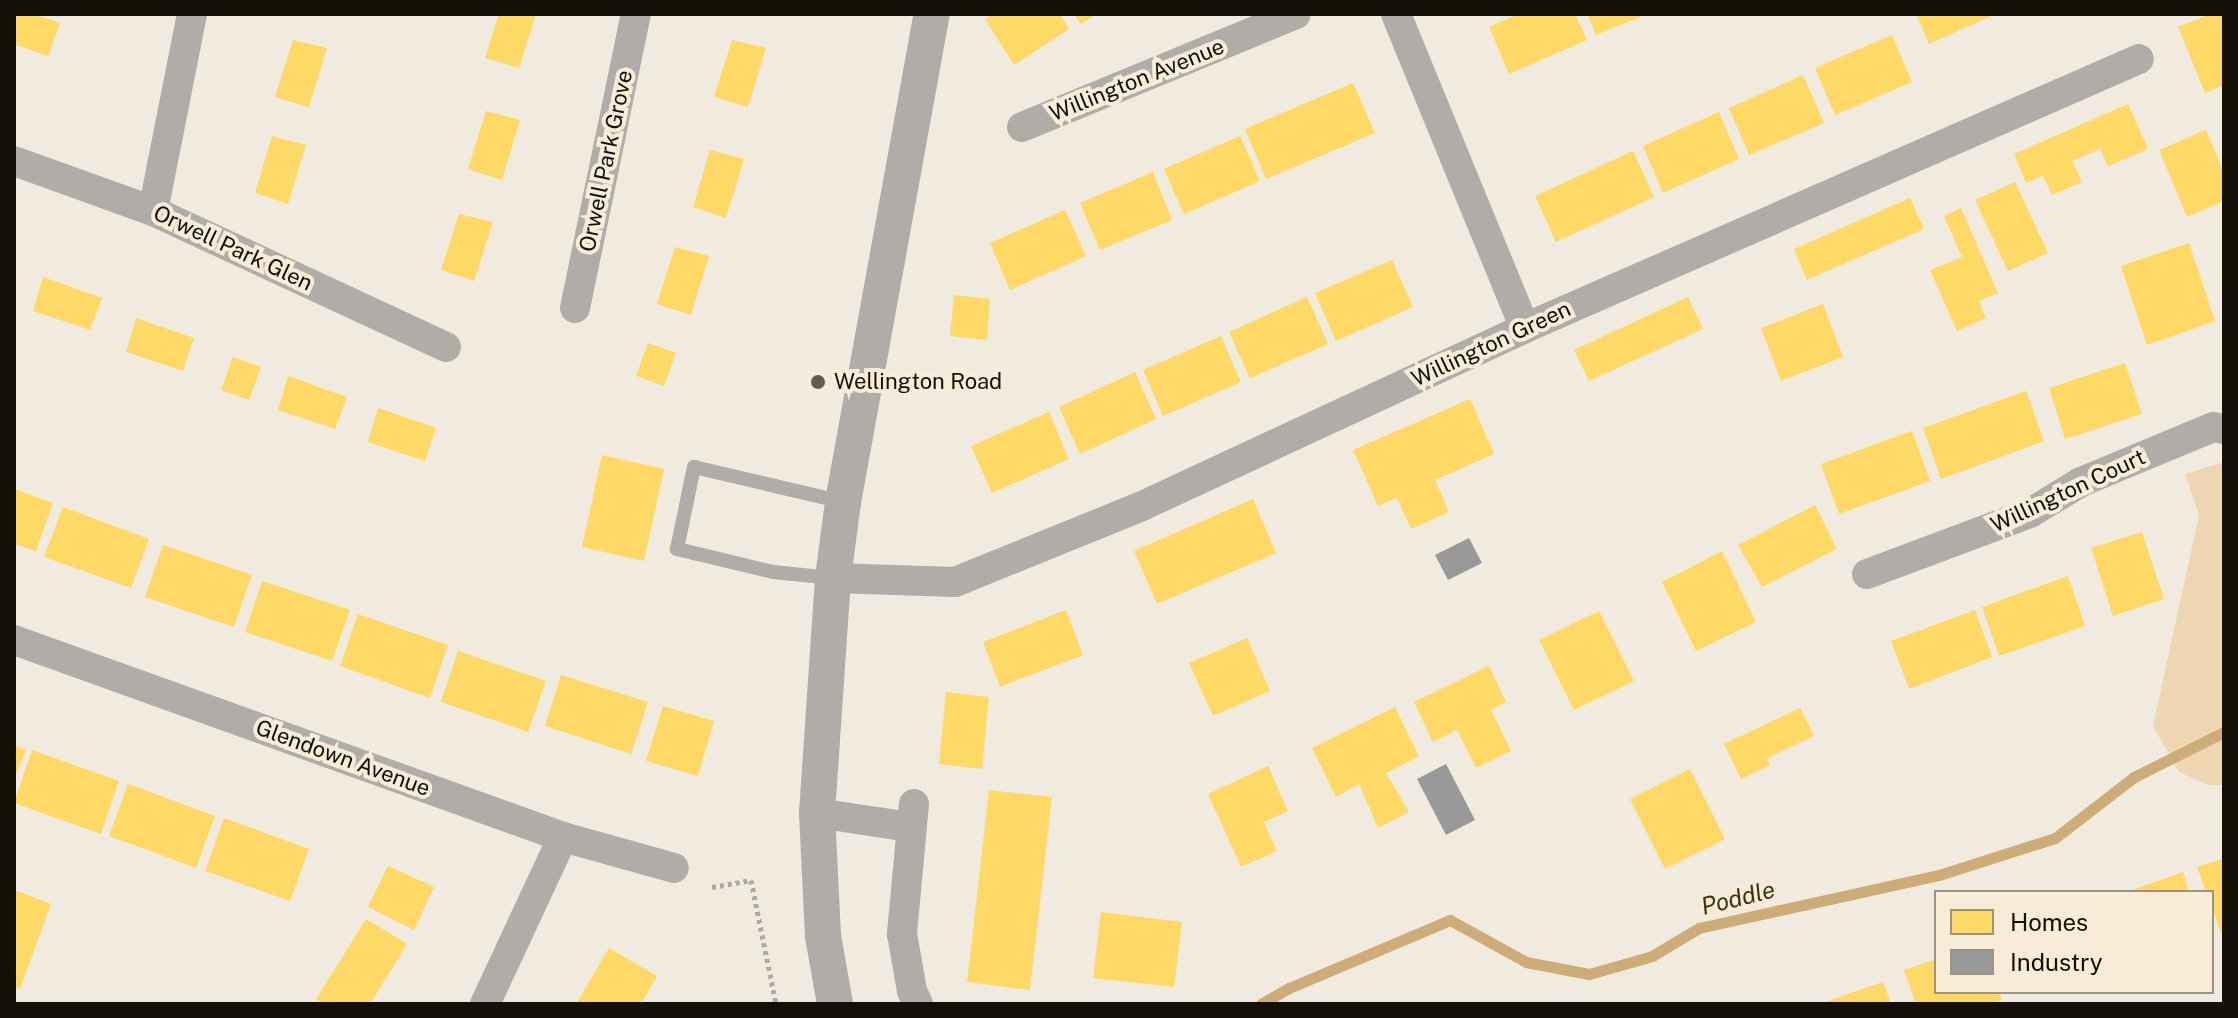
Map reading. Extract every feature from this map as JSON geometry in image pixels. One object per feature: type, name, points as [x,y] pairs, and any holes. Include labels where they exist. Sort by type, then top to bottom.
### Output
[{"type":"street","points":[[153,211],[192,14]]},
{"type":"street","name":"Orwell Park Grove","points":[[575,308],[636,14]]},
{"type":"street","points":[[835,1004],[823,936],[817,813],[833,578],[843,502],[932,14]]},
{"type":"street","name":"Willington Avenue","points":[[1022,127],[1296,14]]},
{"type":"street","points":[[1396,14],[1525,328]]},
{"type":"street","name":"Willington Green","points":[[833,578],[955,582],[1142,506],[1525,328],[2139,59]]},
{"type":"street","name":"Orwell Park Glen","points":[[14,161],[153,211],[446,347]]},
{"type":"street","name":"Willington Court","points":[[1867,574],[2030,513],[2081,482],[2213,427],[2224,429]]},
{"type":"street","name":"Glendown Avenue","points":[[14,640],[563,837],[674,868]]},
{"type":"street","points":[[817,813],[912,815],[902,934],[918,1004]]},
{"type":"street","points":[[485,1004],[563,837]]},
{"type":"lane","points":[[833,578],[773,572],[677,549],[694,467],[843,502]]},
{"type":"path","points":[[712,887],[751,880],[776,1004]]},
{"type":"shaded area","points":[[2224,462],[2224,785],[2208,785],[2179,772],[2153,726],[2199,515],[2185,474]]},
{"type":"building: Homes","points":[[14,14],[33,14],[60,23],[48,56],[14,44]]},
{"type":"building: Homes","points":[[499,14],[536,14],[519,68],[485,58]]},
{"type":"building: Homes","points":[[994,14],[1060,14],[1069,29],[1014,65],[985,19]]},
{"type":"building: Homes","points":[[1074,14],[1096,14],[1081,24]]},
{"type":"building: Homes","points":[[1518,14],[1575,14],[1587,40],[1509,74],[1489,27]]},
{"type":"building: Homes","points":[[1587,14],[1647,14],[1596,35]]},
{"type":"building: Homes","points":[[1916,14],[1996,14],[1929,44]]},
{"type":"building: Homes","points":[[2210,14],[2224,14],[2224,85],[2205,93],[2178,27]]},
{"type":"building: Homes","points":[[1892,35],[1912,82],[1835,115],[1815,68]]},
{"type":"building: Homes","points":[[293,40],[327,48],[309,107],[275,97]]},
{"type":"building: Homes","points":[[732,40],[766,48],[748,107],[714,97]]},
{"type":"building: Homes","points":[[1803,75],[1824,123],[1749,155],[1729,108]]},
{"type":"building: Homes","points":[[1353,83],[1375,133],[1266,179],[1245,129]]},
{"type":"building: Homes","points":[[2128,104],[2148,149],[2108,166],[2100,149],[2072,161],[2082,182],[2052,195],[2043,176],[2026,183],[2014,154]]},
{"type":"building: Homes","points":[[486,111],[520,120],[502,180],[468,169]]},
{"type":"building: Homes","points":[[1719,112],[1739,159],[1663,193],[1643,146]]},
{"type":"building: Homes","points":[[2206,130],[2224,173],[2224,201],[2187,217],[2159,150]]},
{"type":"building: Homes","points":[[272,136],[306,145],[288,204],[255,193]]},
{"type":"building: Homes","points":[[1240,136],[1260,181],[1184,214],[1164,169]]},
{"type":"building: Homes","points":[[710,150],[744,159],[726,218],[693,207]]},
{"type":"building: Homes","points":[[1633,151],[1654,197],[1556,242],[1535,196]]},
{"type":"building: Homes","points":[[1153,172],[1172,220],[1100,250],[1080,203]]},
{"type":"building: Homes","points":[[2015,182],[2048,253],[2008,271],[1975,200]]},
{"type":"building: Homes","points":[[1910,198],[1924,229],[1807,280],[1794,249]]},
{"type":"building: Homes","points":[[1961,208],[1998,293],[1979,301],[1986,318],[1957,331],[1930,270],[1962,257],[1944,216]]},
{"type":"building: Homes","points":[[1065,210],[1086,256],[1010,290],[990,243]]},
{"type":"building: Homes","points":[[459,214],[493,222],[474,281],[441,270]]},
{"type":"building: Homes","points":[[2189,243],[2215,321],[2147,345],[2121,266]]},
{"type":"building: Homes","points":[[675,247],[709,256],[691,315],[657,304]]},
{"type":"building: Homes","points":[[1392,260],[1413,307],[1336,341],[1315,293]]},
{"type":"building: Homes","points":[[43,277],[102,298],[90,330],[33,311]]},
{"type":"building: Homes","points":[[954,295],[990,299],[987,340],[950,336]]},
{"type":"building: Homes","points":[[1307,297],[1328,344],[1250,378],[1229,332]]},
{"type":"building: Homes","points":[[1688,297],[1703,329],[1589,381],[1574,350]]},
{"type":"building: Homes","points":[[1823,304],[1843,357],[1781,381],[1761,328]]},
{"type":"building: Homes","points":[[136,318],[194,338],[183,371],[126,352]]},
{"type":"building: Homes","points":[[1221,336],[1241,382],[1163,416],[1143,370]]},
{"type":"building: Homes","points":[[648,343],[676,353],[664,386],[636,376]]},
{"type":"building: Homes","points":[[233,357],[261,367],[249,400],[221,390]]},
{"type":"building: Homes","points":[[2125,363],[2142,414],[2065,439],[2049,388]]},
{"type":"building: Homes","points":[[1135,372],[1156,419],[1080,454],[1059,407]]},
{"type":"building: Homes","points":[[288,376],[347,397],[335,429],[278,410]]},
{"type":"building: Homes","points":[[2026,391],[2044,441],[1941,479],[1923,428]]},
{"type":"building: Homes","points":[[1470,399],[1494,454],[1435,480],[1449,512],[1411,529],[1397,498],[1378,506],[1353,450]]},
{"type":"building: Homes","points":[[378,408],[436,428],[425,461],[368,442]]},
{"type":"building: Homes","points":[[1049,412],[1069,459],[992,493],[971,446]]},
{"type":"building: Homes","points":[[1912,431],[1930,481],[1839,514],[1821,464]]},
{"type":"building: Homes","points":[[602,455],[664,469],[644,561],[582,547]]},
{"type":"building: Homes","points":[[14,489],[53,503],[36,551],[14,544]]},
{"type":"building: Homes","points":[[1253,499],[1276,553],[1157,604],[1134,551]]},
{"type":"building: Homes","points":[[1815,505],[1837,549],[1762,587],[1738,545]]},
{"type":"building: Homes","points":[[63,507],[149,539],[131,588],[44,557]]},
{"type":"building: Homes","points":[[2142,532],[2164,599],[2113,616],[2091,548]]},
{"type":"building: Homes","points":[[163,545],[252,575],[234,627],[145,597]]},
{"type":"building: Homes","points":[[1722,551],[1756,622],[1696,651],[1662,582]]},
{"type":"building: Homes","points":[[2068,576],[2085,626],[1999,656],[1982,607]]},
{"type":"building: Homes","points":[[262,581],[350,610],[332,661],[245,632]]},
{"type":"building: Homes","points":[[1066,610],[1083,655],[1000,687],[983,642]]},
{"type":"building: Homes","points":[[1975,610],[1992,657],[1909,689],[1891,641]]},
{"type":"building: Homes","points":[[1599,611],[1634,681],[1574,710],[1539,640]]},
{"type":"building: Homes","points":[[358,614],[448,645],[430,698],[340,666]]},
{"type":"building: Homes","points":[[1247,638],[1270,691],[1213,716],[1189,663]]},
{"type":"building: Homes","points":[[458,651],[546,681],[528,732],[441,702]]},
{"type":"building: Homes","points":[[1489,666],[1506,702],[1491,710],[1511,751],[1476,768],[1457,730],[1433,742],[1414,702]]},
{"type":"building: Homes","points":[[561,675],[648,702],[631,754],[545,726]]},
{"type":"building: Homes","points":[[946,692],[989,697],[982,769],[939,764]]},
{"type":"building: Homes","points":[[663,706],[714,721],[698,776],[646,761]]},
{"type":"building: Homes","points":[[1395,707],[1419,756],[1386,773],[1409,812],[1378,828],[1359,784],[1336,797],[1312,748]]},
{"type":"building: Homes","points":[[1800,708],[1814,736],[1767,758],[1770,765],[1741,779],[1724,744]]},
{"type":"building: Homes","points":[[14,745],[26,750],[14,779]]},
{"type":"building: Homes","points":[[32,750],[119,781],[101,834],[14,803]]},
{"type":"building: Homes","points":[[1268,766],[1288,811],[1264,822],[1277,851],[1241,867],[1208,794]]},
{"type":"building: Homes","points":[[1690,769],[1725,839],[1665,869],[1630,799]]},
{"type":"building: Homes","points":[[128,784],[215,816],[196,868],[109,836]]},
{"type":"building: Homes","points":[[989,790],[1052,797],[1030,990],[967,982]]},
{"type":"building: Homes","points":[[224,818],[309,849],[290,901],[205,871]]},
{"type":"building: Homes","points":[[2224,858],[2224,931],[2221,933],[2214,914],[2214,890],[2205,890],[2197,867]]},
{"type":"building: Homes","points":[[388,866],[434,887],[414,930],[368,907]]},
{"type":"building: Homes","points":[[2183,872],[2188,890],[2133,890]]},
{"type":"building: Homes","points":[[14,890],[51,904],[20,989],[14,987]]},
{"type":"building: Homes","points":[[1101,912],[1182,922],[1174,987],[1093,978]]},
{"type":"building: Homes","points":[[366,919],[407,944],[370,1004],[324,1004],[316,999]]},
{"type":"building: Homes","points":[[609,948],[657,976],[641,1004],[576,1004]]},
{"type":"building: Homes","points":[[1934,960],[1934,994],[2000,994],[2002,1000],[1991,1004],[1916,1004],[1904,970]]},
{"type":"building: Homes","points":[[1883,982],[1891,1004],[1820,1004],[1845,995]]},
{"type":"building: Industry","points":[[1469,538],[1482,563],[1448,580],[1435,555]]},
{"type":"building: Industry","points":[[1446,764],[1475,820],[1446,835],[1417,779]]},
{"type":"waterway","name":"Poddle","points":[[1261,1004],[1289,988],[1450,920],[1526,962],[1589,974],[1652,956],[1699,928],[1939,875],[2055,838],[2134,777],[2224,732]]},
{"type":"place","name":"Wellington Road","points":[[818,382]]}]
